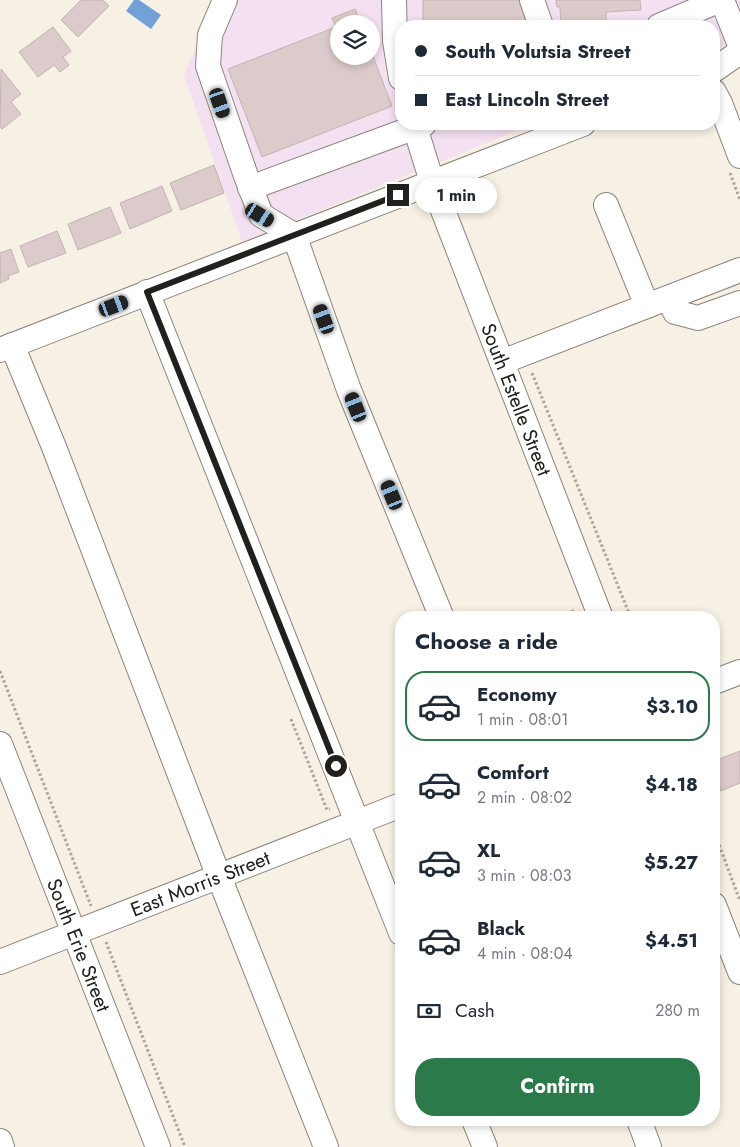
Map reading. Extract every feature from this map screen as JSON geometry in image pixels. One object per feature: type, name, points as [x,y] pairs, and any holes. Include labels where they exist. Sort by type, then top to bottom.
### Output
[{"type":"street","points":[[224,0],[210,36],[208,66],[250,188],[260,215],[294,235],[349,390],[439,611]]},
{"type":"street","points":[[394,0],[395,45]]},
{"type":"street","points":[[532,0],[539,20]]},
{"type":"street","points":[[669,18],[721,0],[740,45]]},
{"type":"street","points":[[720,66],[740,52]]},
{"type":"street","points":[[720,76],[740,74]]},
{"type":"street","points":[[720,103],[740,156]]},
{"type":"street","points":[[250,188],[404,130]]},
{"type":"street","name":"South Estelle Street","points":[[419,130],[432,182],[599,611]]},
{"type":"street","points":[[326,1147],[54,447],[6,348],[565,130]]},
{"type":"street","points":[[606,205],[647,306]]},
{"type":"street","points":[[502,362],[740,270]]},
{"type":"street","points":[[147,292],[395,918]]},
{"type":"street","points":[[669,298],[675,312],[698,318],[740,303]]},
{"type":"street","points":[[720,680],[740,672]]},
{"type":"street","name":"South Erie Street","points":[[0,744],[158,1147]]},
{"type":"street","name":"East Morris Street","points":[[0,962],[395,807]]},
{"type":"street","points":[[720,920],[740,972]]},
{"type":"street","points":[[476,1126],[485,1147]]},
{"type":"street","points":[[641,1126],[649,1147]]},
{"type":"street","points":[[0,1141],[2,1147]]},
{"type":"path","points":[[530,370],[628,611]]},
{"type":"path","points":[[720,847],[740,901]]},
{"type":"shaded area","points":[[216,0],[740,0],[740,37],[720,48],[720,20],[395,20],[395,130],[519,130],[242,242],[184,75]]},
{"type":"water","points":[[134,0],[139,0],[161,15],[151,29],[126,11]]},
{"type":"building","points":[[81,0],[103,0],[109,6],[78,37],[61,20]]},
{"type":"building","points":[[423,0],[522,0],[530,20],[423,20]]},
{"type":"building","points":[[556,0],[640,0],[641,10],[606,12],[606,20],[561,20],[560,7],[557,7]]},
{"type":"building","points":[[355,9],[357,15],[340,15]]},
{"type":"building","points":[[53,27],[71,51],[63,57],[69,65],[60,72],[54,65],[38,77],[19,52]]},
{"type":"building","points":[[330,29],[330,65],[376,65],[392,106],[262,157],[228,69]]},
{"type":"building","points":[[1,69],[21,94],[11,102],[21,114],[2,129],[0,127]]},
{"type":"building","points":[[214,165],[224,193],[181,210],[170,183]]},
{"type":"building","points":[[162,186],[172,211],[130,229],[120,203]]},
{"type":"building","points":[[110,207],[121,233],[78,250],[68,224]]},
{"type":"building","points":[[57,231],[66,253],[28,267],[20,246]]},
{"type":"building","points":[[11,249],[19,272],[8,276],[9,279],[0,283],[0,253]]},
{"type":"building","points":[[740,751],[740,783],[721,791],[720,788],[720,759]]},
{"type":"route","points":[[336,766],[147,292],[398,195]]}]
